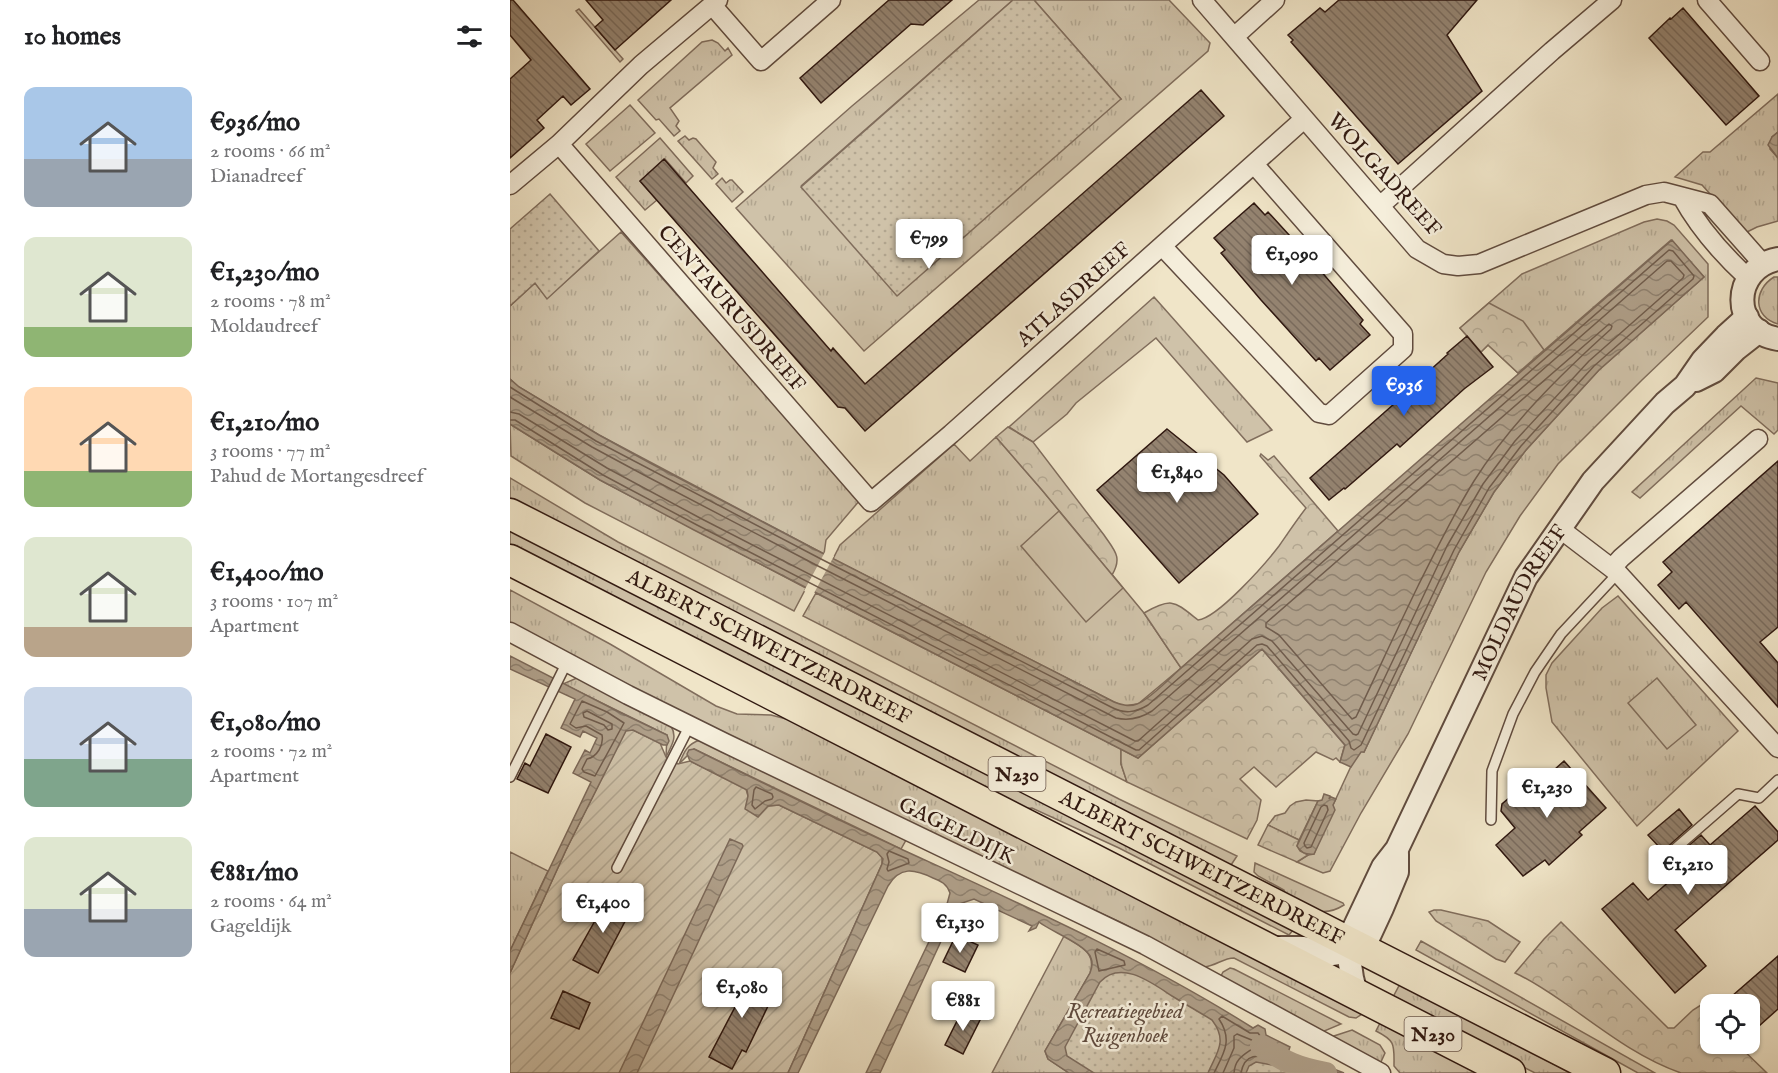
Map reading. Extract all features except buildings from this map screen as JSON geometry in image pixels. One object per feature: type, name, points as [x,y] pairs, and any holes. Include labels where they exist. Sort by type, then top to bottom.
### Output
[{"type":"highway","name":"ALBERT SCHWEITZERDREEF","points":[[510,514],[1353,948],[1605,1073]]},
{"type":"highway","name":"ALBERT SCHWEITZERDREEF","points":[[510,560],[1510,1073]]},
{"type":"street","points":[[510,185],[559,144],[625,79],[715,3],[761,61],[831,0]]},
{"type":"street","name":"WOLGADREEF","points":[[1202,0],[1417,249],[1443,264],[1458,266],[1479,264],[1646,195],[1664,192],[1682,197],[1692,215],[1727,258],[1763,267]]},
{"type":"street","points":[[1234,37],[1275,0]]},
{"type":"street","points":[[1380,206],[1612,0]]},
{"type":"street","points":[[1707,0],[1760,62]]},
{"type":"street","name":"ATLASDREEF","points":[[871,502],[1304,119]]},
{"type":"street","name":"CENTAURUSDREEF","points":[[559,144],[871,502]]},
{"type":"street","points":[[1162,246],[1319,413],[1329,415],[1403,349],[1403,334],[1254,164]]},
{"type":"street","points":[[1761,329],[1743,310],[1742,294],[1763,267]]},
{"type":"street","name":"MOLDAUDREEF","points":[[1353,948],[1382,908],[1397,872],[1397,849],[1526,577],[1593,481],[1665,403],[1685,386],[1726,336],[1761,329]]},
{"type":"street","points":[[1615,570],[1621,558],[1758,439]]},
{"type":"street","points":[[1559,528],[1615,570],[1775,739]]},
{"type":"street","name":"GAGELDIJK","points":[[510,632],[628,695],[1145,945],[1381,1073]]},
{"type":"street","points":[[1266,948],[1304,948],[1327,956],[1353,948],[1352,978],[1356,994]]},
{"type":"lane","points":[[1491,820],[1492,771],[1513,714],[1535,672],[1561,634],[1615,570]]},
{"type":"lane","points":[[510,777],[567,662]]},
{"type":"lane","points":[[618,868],[690,725]]},
{"type":"lane","points":[[1668,855],[1738,794],[1759,798],[1778,780]]},
{"type":"green space","points":[[979,0],[1013,0],[801,186],[1121,99],[1034,0],[1169,0],[1210,43],[1208,51],[864,351],[736,208],[852,106]]},
{"type":"green space","points":[[1013,0],[1034,0],[1121,99],[897,296],[801,187]]},
{"type":"green space","points":[[579,9],[623,59],[620,62],[576,11]]},
{"type":"green space","points":[[712,40],[725,51],[728,48],[732,55],[670,108],[679,121],[676,126],[680,131],[674,136],[638,100],[702,42]]},
{"type":"green space","points":[[1778,94],[1778,132],[1772,137],[1770,149],[1778,158],[1778,221],[1745,233],[1702,185],[1675,177],[1703,152],[1710,152]]},
{"type":"green space","points":[[630,105],[655,133],[610,171],[586,144]]},
{"type":"green space","points":[[685,136],[689,140],[696,139],[716,162],[713,168],[718,174],[712,179],[678,141]]},
{"type":"green space","points":[[660,138],[693,176],[686,183],[665,159],[640,181],[657,200],[645,210],[616,177]]},
{"type":"green space","points":[[722,178],[726,183],[732,180],[743,192],[732,202],[716,184]]},
{"type":"green space","points":[[550,194],[599,251],[547,299],[535,283],[510,306],[510,229]]},
{"type":"green space","points":[[1657,219],[1674,225],[1708,264],[1708,317],[1558,464],[1520,516],[1486,572],[1408,734],[1330,871],[1323,873],[1297,862],[1314,854],[1353,762],[1361,751],[1364,752],[1459,552],[1494,492],[1526,450],[1599,370],[1704,277],[1671,240],[1518,373],[1488,345],[1481,352],[1460,328],[1522,274],[1644,222]]},
{"type":"green space","points":[[621,232],[860,500],[826,540],[824,554],[599,435],[519,387],[510,379],[510,306],[535,283],[547,298]]},
{"type":"green space","points":[[1774,277],[1778,277],[1778,324],[1764,316],[1759,303],[1762,289]]},
{"type":"green space","points":[[1154,297],[1272,430],[1247,442],[1156,338],[1076,403],[1067,414],[1033,442],[1009,427]]},
{"type":"green space","points":[[1489,303],[1523,321],[1544,350],[1518,373],[1488,345],[1481,352],[1460,328]]},
{"type":"green space","points":[[1756,378],[1778,383],[1778,430],[1774,434],[1741,406],[1640,498],[1632,492]]},
{"type":"green space","points":[[510,424],[600,480],[806,588],[794,611],[585,503],[511,456]]},
{"type":"green space","points":[[1008,427],[1033,442],[1104,535],[1117,558],[1112,575],[996,437]]},
{"type":"green space","points":[[996,437],[1144,613],[1181,668],[1138,704],[1122,706],[833,559],[840,545],[954,444],[970,461]]},
{"type":"green space","points":[[1261,454],[1268,460],[1274,456],[1338,531],[1181,668],[1144,613],[1161,605],[1172,603],[1198,620],[1207,617],[1229,600],[1253,576],[1279,546],[1306,508],[1260,456]]},
{"type":"green space","points":[[510,478],[618,542],[1119,799],[1237,856],[1228,866],[600,548],[510,498]]},
{"type":"green space","points":[[1059,511],[1123,588],[1086,622],[1021,546]]},
{"type":"green space","points":[[510,528],[1293,930],[1289,935],[1119,848],[1032,808],[1021,809],[510,546]]},
{"type":"green space","points":[[510,590],[610,644],[716,706],[737,714],[771,715],[794,721],[1362,1014],[1356,1018],[1349,1017],[1234,958],[1204,967],[1122,923],[1008,871],[674,709],[510,622]]},
{"type":"green space","points":[[816,593],[1121,749],[1121,764],[1127,782],[803,616]]},
{"type":"green space","points":[[1618,596],[1738,731],[1637,826],[1552,722],[1546,688],[1546,675],[1552,663],[1602,608]]},
{"type":"green space","points":[[1262,649],[1345,744],[1340,762],[1336,758],[1333,760],[1316,752],[1276,787],[1254,767],[1240,779],[1261,800],[1257,820],[1247,839],[1127,782],[1121,764],[1121,749],[1138,758]]},
{"type":"green space","points":[[579,677],[671,726],[674,738],[666,757],[667,735],[563,684]]},
{"type":"green space","points":[[1657,678],[1696,725],[1667,749],[1628,703]]},
{"type":"green space","points":[[626,730],[633,730],[660,743],[666,757],[678,764],[690,761],[746,789],[748,796],[768,806],[779,805],[877,852],[882,857],[882,864],[788,1073],[510,1073],[510,973],[566,850]]},
{"type":"green space","points":[[700,740],[906,840],[901,849],[694,749],[679,764],[689,746]]},
{"type":"green space","points":[[1318,801],[1299,840],[1268,825],[1275,816],[1285,813],[1296,802]]},
{"type":"green space","points":[[1268,825],[1299,840],[1297,846],[1300,851],[1308,855],[1297,862],[1258,845]]},
{"type":"green space","points":[[510,852],[548,871],[510,951]]},
{"type":"green space","points":[[1255,863],[1344,905],[1322,912],[1287,898],[1284,890],[1254,872]]},
{"type":"green space","points":[[1434,910],[1488,921],[1520,942],[1505,962],[1496,959],[1436,921],[1429,912]]},
{"type":"green space","points":[[1561,922],[1668,1028],[1674,1028],[1700,1006],[1700,1054],[1747,1054],[1767,1073],[1681,1073],[1650,1060],[1621,1043],[1548,991],[1515,973]]},
{"type":"green space","points":[[1064,936],[1085,950],[1092,966],[1045,1051],[1048,1059],[1069,1073],[992,1073]]},
{"type":"green space","points":[[1421,941],[1655,1073],[1638,1073],[1416,950]]},
{"type":"green space","name":"Recreatiegebied Ruigenhoek","points":[[1107,956],[1184,995],[1256,1052],[1311,1073],[1079,1073],[1051,1054]]},
{"type":"green space","points":[[1230,968],[1341,1024],[1322,1032],[1317,1030],[1221,976]]},
{"type":"green space","points":[[1401,982],[1570,1073],[1535,1073],[1392,999]]},
{"type":"green space","points":[[1381,1021],[1480,1073],[1400,1073],[1394,1066],[1392,1044],[1376,1031]]},
{"type":"green space","points":[[1352,1030],[1380,1045],[1385,1053],[1380,1064],[1332,1038]]},
{"type":"water","points":[[1778,132],[1778,158],[1768,145]]},
{"type":"water","points":[[1672,240],[1704,277],[1599,370],[1526,450],[1494,492],[1459,552],[1364,752],[1361,752],[1351,767],[1340,762],[1345,745],[1262,649],[1138,758],[694,530],[600,480],[510,424],[510,379],[519,387],[599,435],[650,463],[1114,702],[1131,705],[1142,702],[1153,693]]},
{"type":"water","points":[[510,656],[667,735],[669,741],[667,745],[663,745],[633,730],[626,731],[566,850],[510,973],[510,951],[591,782],[573,773],[585,750],[590,753],[597,738],[583,731],[580,737],[561,728],[575,699],[510,669]]},
{"type":"water","points":[[694,749],[851,826],[1081,933],[1168,978],[1253,1028],[1258,1025],[1265,1029],[1266,1035],[1290,1047],[1283,1067],[1256,1062],[1249,1066],[1246,1073],[1208,1073],[1220,1040],[1217,1027],[1212,1020],[1146,980],[1127,973],[1117,973],[1108,975],[1100,982],[1065,1047],[1067,1056],[1094,1073],[1069,1073],[1048,1059],[1045,1051],[1090,973],[1091,958],[1076,943],[1039,922],[1036,928],[1029,931],[1032,926],[974,899],[959,904],[955,911],[880,1073],[866,1073],[947,904],[950,893],[939,880],[908,871],[897,875],[888,886],[798,1073],[788,1073],[883,859],[877,852],[779,805],[768,806],[758,817],[745,809],[747,790],[690,761],[687,754],[689,750]]},
{"type":"water","points":[[1324,794],[1330,796],[1329,799],[1331,797],[1336,799],[1333,805],[1335,810],[1314,854],[1306,854],[1297,846],[1318,801],[1322,800]]},
{"type":"water","points":[[730,839],[743,846],[637,1073],[619,1073]]},
{"type":"water","points":[[1305,1062],[1326,1066],[1344,1073],[1304,1073],[1302,1072]]},
{"type":"pier","points":[[825,552],[834,556],[813,595],[804,591]]},
{"type":"waterway","points":[[1261,1046],[1292,1064],[1326,1073]]}]
